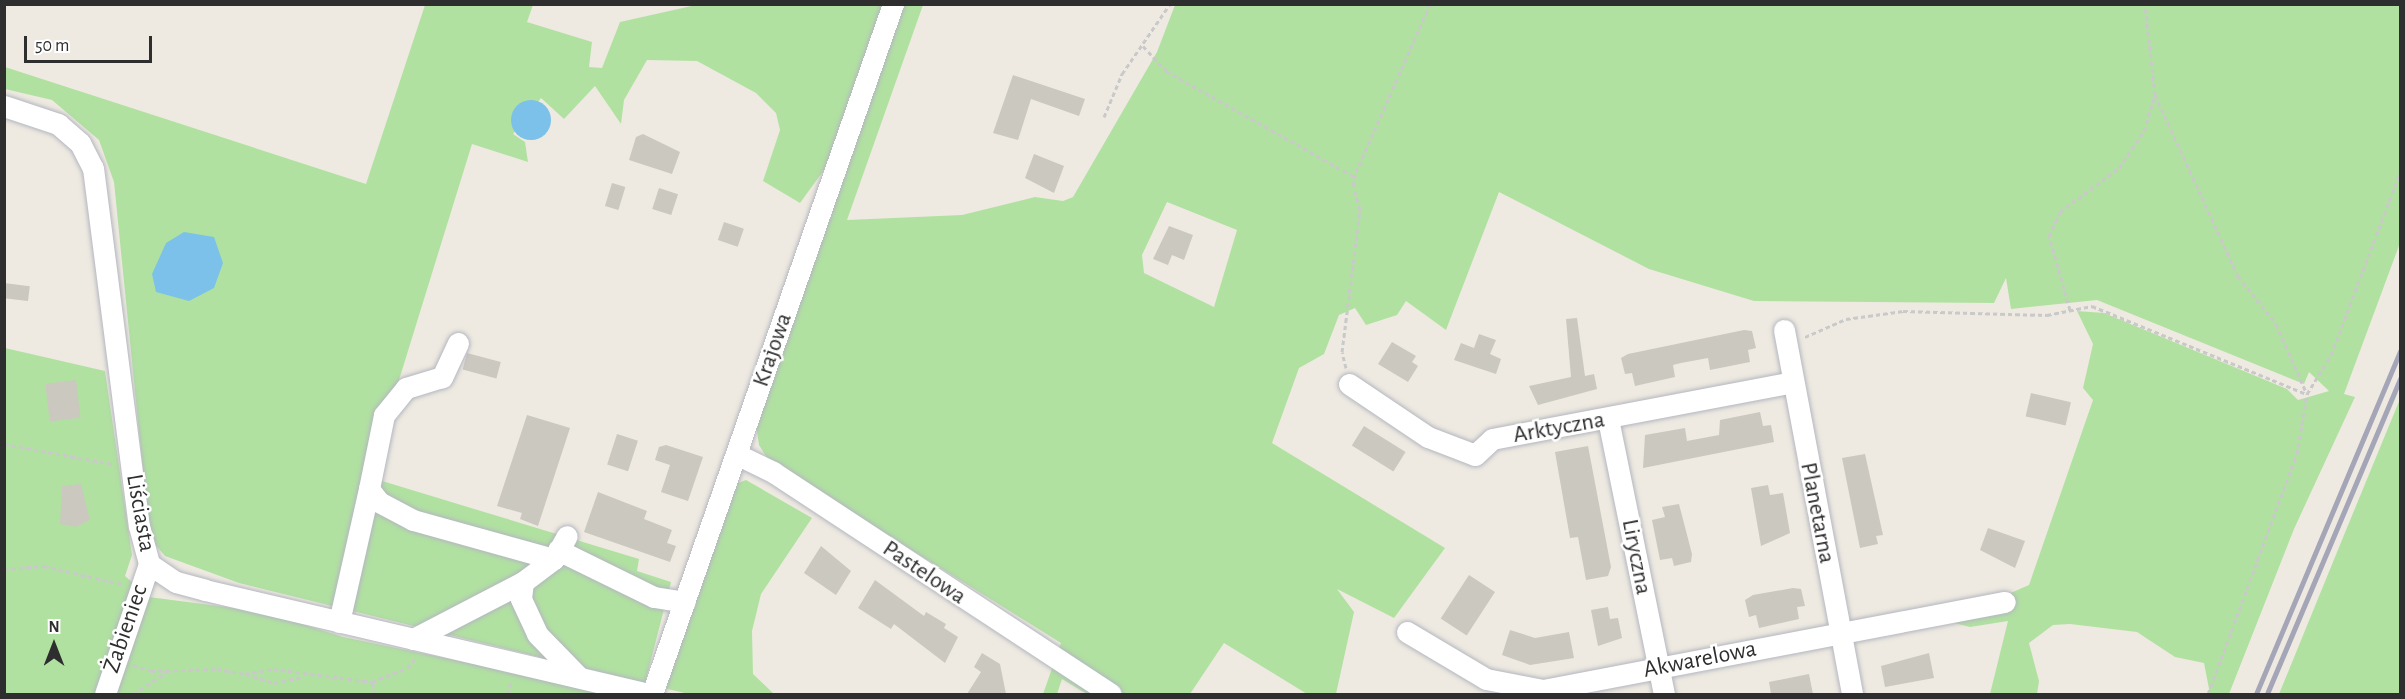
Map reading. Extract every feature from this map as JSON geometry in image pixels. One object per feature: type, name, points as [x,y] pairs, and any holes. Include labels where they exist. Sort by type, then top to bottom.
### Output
[{"type":"street","name":"Krajowa","points":[[651,694],[893,4]]},
{"type":"street","name":"Liściasta","points":[[4,106],[58,124],[89,156],[107,253],[132,467],[149,564],[176,582],[651,694]]},
{"type":"street","name":"Planetarna","points":[[1784,330],[1852,694]]},
{"type":"street","points":[[339,622],[384,415],[406,388],[442,377],[458,343]]},
{"type":"street","name":"Arktyczna","points":[[1349,384],[1428,437],[1475,455],[1492,439],[1608,419],[1793,382]]},
{"type":"street","name":"Liryczna","points":[[1608,419],[1664,694]]},
{"type":"street","name":"Pastelowa","points":[[736,454],[773,472],[1111,694]]},
{"type":"street","points":[[369,489],[379,502],[412,520],[560,548],[654,597],[685,602]]},
{"type":"street","points":[[421,641],[523,582],[560,548]]},
{"type":"street","name":"Żabieniec","points":[[105,694],[114,658],[137,591],[149,564]]},
{"type":"street","points":[[523,582],[521,599],[537,634],[580,678]]},
{"type":"street","name":"Akwarelowa","points":[[1407,632],[1511,688],[1566,688],[1658,667],[2005,602]]},
{"type":"path","points":[[1104,117],[1122,74],[1170,4]]},
{"type":"path","points":[[1349,384],[1342,352],[1360,209],[1355,177],[1430,4]]},
{"type":"path","points":[[2145,4],[2155,95],[2238,276],[2276,324],[2307,394]]},
{"type":"path","points":[[1143,46],[1166,71],[1355,177]]},
{"type":"path","points":[[2070,310],[2049,236],[2060,213],[2119,168],[2144,131],[2155,95]]},
{"type":"path","points":[[2208,694],[2295,461],[2307,394],[2334,347],[2400,171]]},
{"type":"path","points":[[1789,357],[1817,327],[1846,319],[1915,311],[2047,315],[2101,307],[2307,394]]},
{"type":"path","points":[[4,444],[132,467]]},
{"type":"path","points":[[4,569],[44,567],[115,580],[137,591]]},
{"type":"path","points":[[245,674],[273,669],[305,676],[372,682],[407,668],[421,641]]},
{"type":"path","points":[[114,658],[168,671],[218,669],[274,682],[305,676]]},
{"type":"path","points":[[134,694],[168,671]]},
{"type":"path","points":[[372,682],[375,694]]},
{"type":"green space","points":[[425,5],[533,5],[527,22],[592,42],[589,67],[602,68],[620,22],[696,5],[890,5],[837,152],[800,203],[763,181],[780,130],[776,113],[756,93],[697,61],[647,60],[624,100],[621,124],[595,86],[564,119],[541,98],[513,134],[525,142],[528,162],[472,144],[369,477],[639,559],[637,571],[671,582],[645,683],[239,583],[165,556],[154,543],[148,521],[114,182],[99,140],[52,100],[5,89],[5,67],[366,184]]},
{"type":"green space","points":[[897,5],[923,5],[847,220],[962,215],[1035,197],[1063,201],[1073,197],[1157,52],[1175,5],[2400,5],[2400,243],[2344,394],[2355,397],[2294,529],[2229,694],[2210,694],[2204,663],[2175,657],[2137,632],[2070,624],[2053,625],[2029,643],[2039,681],[2037,694],[1990,694],[2008,621],[1970,627],[1946,621],[2029,585],[2093,400],[2083,388],[2093,344],[2077,311],[2104,313],[2287,389],[2298,400],[2329,391],[2309,372],[2304,384],[2097,300],[2011,309],[2006,278],[1994,303],[1754,301],[1649,269],[1499,192],[1446,330],[1406,301],[1397,315],[1366,325],[1355,308],[1339,315],[1324,354],[1299,368],[1272,443],[1445,548],[1394,618],[1337,589],[1354,612],[1336,694],[1307,694],[1224,643],[1190,694],[1087,694],[1062,679],[1057,694],[1043,694],[1061,643],[769,461],[759,445],[756,424]],"holes":[[[1167,202],[1237,230],[1214,307],[1144,273],[1142,255]]]},
{"type":"green space","points":[[5,348],[105,371],[132,555],[125,576],[149,597],[264,612],[343,637],[618,694],[5,694]]},
{"type":"green space","points":[[2400,399],[2400,694],[2279,694],[2344,535]]},
{"type":"green space","points":[[746,480],[812,518],[761,594],[752,631],[753,674],[774,694],[689,694],[663,688],[733,485]]},
{"type":"water","points":[[531,100],[539,101],[545,106],[550,112],[550,128],[545,134],[539,139],[531,140],[523,139],[517,134],[512,128],[511,120],[512,112],[517,106],[523,101]]},
{"type":"water","points":[[184,232],[214,237],[223,263],[214,288],[189,301],[156,292],[152,274],[166,243]]},
{"type":"building","points":[[1013,75],[1085,99],[1079,116],[1031,99],[1018,140],[993,133]]},
{"type":"building","points":[[643,134],[680,152],[672,174],[629,160],[636,137]]},
{"type":"building","points":[[1034,154],[1064,166],[1054,193],[1025,178]]},
{"type":"building","points":[[612,183],[625,187],[618,210],[605,206]]},
{"type":"building","points":[[659,188],[678,194],[671,215],[652,209]]},
{"type":"building","points":[[724,222],[744,229],[738,247],[718,240]]},
{"type":"building","points":[[1169,226],[1193,235],[1184,260],[1172,255],[1168,265],[1153,259]]},
{"type":"building","points":[[4,283],[30,286],[28,301],[4,298]]},
{"type":"building","points":[[1577,318],[1585,376],[1594,374],[1597,389],[1538,405],[1529,386],[1571,377],[1566,319]]},
{"type":"building","points":[[1744,330],[1752,331],[1756,348],[1748,350],[1750,362],[1710,370],[1708,358],[1681,363],[1673,365],[1675,377],[1635,386],[1632,373],[1625,374],[1621,358],[1628,354]]},
{"type":"building","points":[[1479,334],[1496,340],[1490,354],[1501,359],[1496,374],[1454,360],[1461,343],[1474,348]]},
{"type":"building","points":[[1392,342],[1416,356],[1412,362],[1418,366],[1408,382],[1378,364]]},
{"type":"building","points":[[467,353],[501,362],[496,378],[463,369]]},
{"type":"building","points":[[76,380],[81,418],[50,421],[45,384]]},
{"type":"building","points":[[2031,393],[2071,402],[2066,426],[2026,416]]},
{"type":"building","points":[[1760,412],[1763,426],[1771,425],[1774,442],[1643,468],[1645,435],[1685,428],[1687,441],[1719,435],[1720,420]]},
{"type":"building","points":[[527,415],[570,428],[538,526],[520,519],[522,513],[497,506]]},
{"type":"building","points":[[1364,426],[1406,452],[1393,471],[1352,446]]},
{"type":"building","points":[[617,434],[638,441],[628,471],[607,464]]},
{"type":"building","points":[[666,445],[703,457],[688,501],[661,492],[670,465],[655,460],[659,447]]},
{"type":"building","points":[[1588,446],[1611,567],[1608,576],[1586,580],[1578,537],[1570,538],[1555,452]]},
{"type":"building","points":[[1865,454],[1883,535],[1876,536],[1878,544],[1860,548],[1842,458]]},
{"type":"building","points":[[81,484],[90,520],[76,527],[60,524],[62,486]]},
{"type":"building","points":[[1768,485],[1770,495],[1783,493],[1790,533],[1761,546],[1751,488]]},
{"type":"building","points":[[598,492],[647,511],[644,519],[672,530],[667,543],[676,546],[670,562],[584,532]]},
{"type":"building","points":[[1679,504],[1692,554],[1691,562],[1674,566],[1672,558],[1660,560],[1652,520],[1665,517],[1662,507]]},
{"type":"building","points":[[1988,528],[2025,541],[2015,568],[1980,550]]},
{"type":"building","points":[[821,546],[851,571],[836,595],[804,573]]},
{"type":"building","points":[[1469,575],[1495,592],[1467,635],[1441,619]]},
{"type":"building","points":[[875,580],[924,616],[926,612],[946,624],[944,628],[958,637],[945,663],[894,624],[891,629],[858,608]]},
{"type":"building","points":[[1793,588],[1801,589],[1805,606],[1797,607],[1799,619],[1759,628],[1756,615],[1749,617],[1745,600],[1753,595]]},
{"type":"building","points":[[1608,607],[1610,619],[1618,618],[1622,638],[1598,646],[1591,610]]},
{"type":"building","points":[[1510,630],[1535,638],[1569,632],[1574,658],[1530,665],[1502,655]]},
{"type":"building","points":[[982,653],[1000,664],[1006,694],[967,694],[981,672],[974,667]]},
{"type":"building","points":[[1929,653],[1934,678],[1885,687],[1881,666]]},
{"type":"building","points":[[1809,674],[1813,694],[1771,694],[1769,682]]},
{"type":"railway","points":[[2256,694],[2400,352]]},
{"type":"railway","points":[[2267,694],[2400,379]]}]
